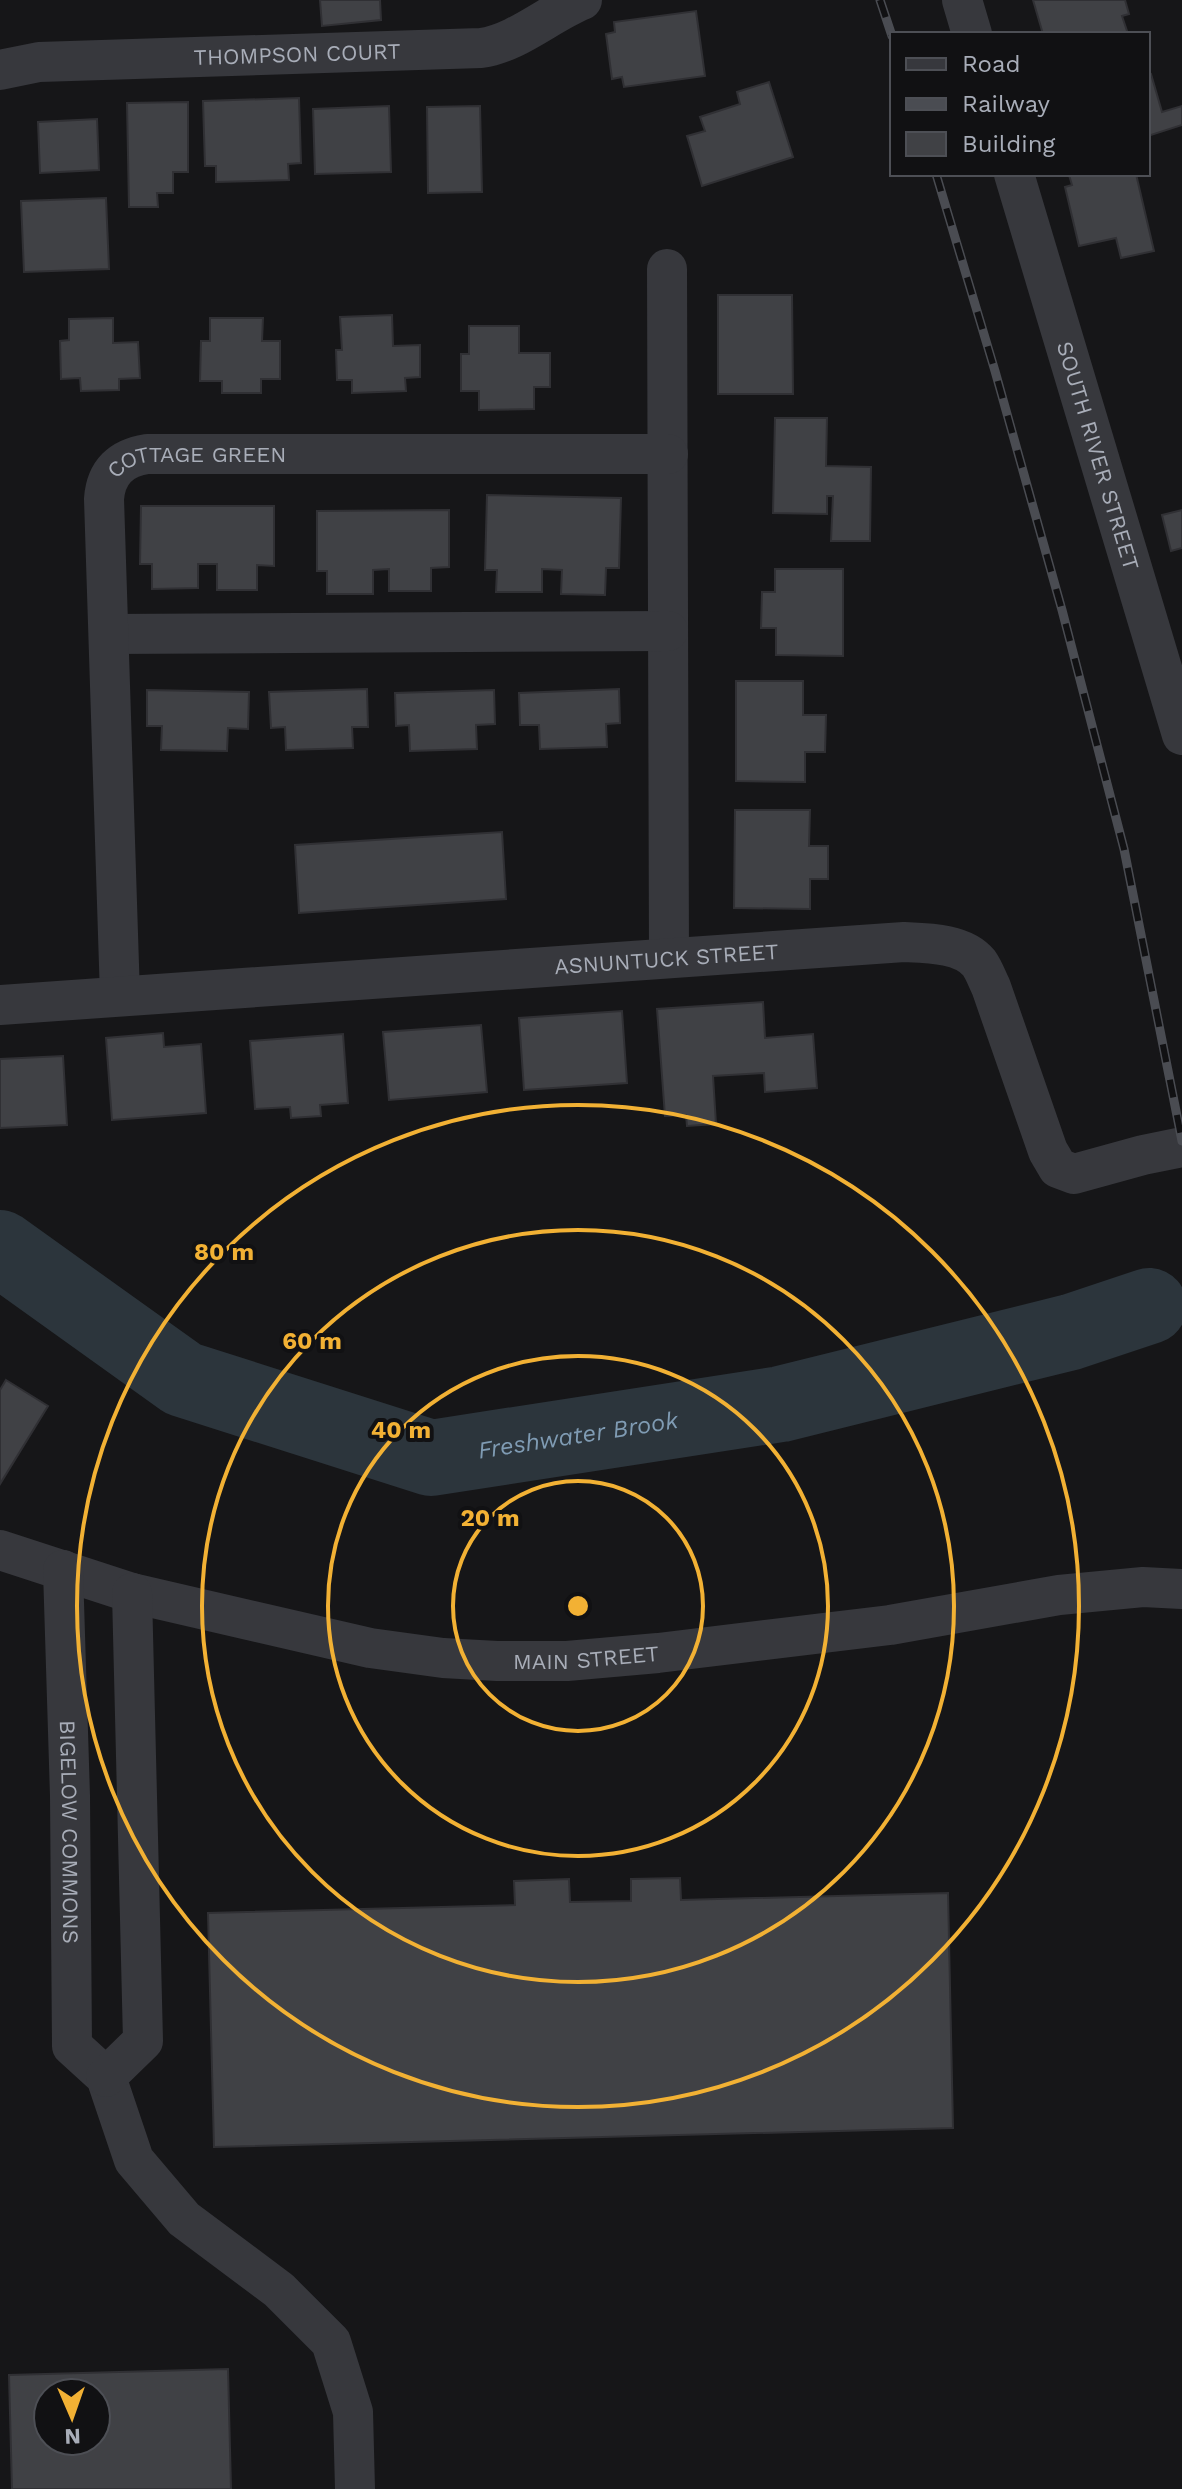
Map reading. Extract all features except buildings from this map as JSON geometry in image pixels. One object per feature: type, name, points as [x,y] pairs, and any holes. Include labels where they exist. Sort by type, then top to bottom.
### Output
[{"type":"street","name":"THOMPSON COURT","points":[[0,70],[39,62],[481,48],[500,44],[582,0]]},
{"type":"street","points":[[962,0],[971,32]]},
{"type":"street","name":"SOUTH RIVER STREET","points":[[1015,176],[1182,735]]},
{"type":"street","points":[[667,269],[669,958]]},
{"type":"street","name":"COTTAGE GREEN","points":[[120,996],[105,486],[121,462],[147,454],[668,454]]},
{"type":"street","points":[[109,634],[668,631]]},
{"type":"street","name":"ASNUNTUCK STREET","points":[[0,1005],[904,942],[943,946],[963,951],[979,964],[991,987],[1048,1151],[1058,1168],[1074,1174],[1082,1173],[1182,1147]]},
{"type":"street","name":"MAIN STREET","points":[[0,1550],[132,1593],[370,1648],[443,1658],[511,1661],[567,1661],[658,1653],[890,1625],[1059,1595],[1143,1587],[1182,1589]]},
{"type":"street","name":"BIGELOW COMMONS","points":[[63,1570],[70,1796],[72,2046],[106,2077],[134,2160],[184,2219],[279,2290],[331,2342],[353,2412],[355,2489]]},
{"type":"street","points":[[106,2077],[143,2041],[132,1593]]},
{"type":"waterway","name":"Freshwater Brook","points":[[0,1248],[183,1379],[431,1458],[781,1404],[1071,1332],[1149,1306]]},
{"type":"railway","points":[[880,0],[891,32]]},
{"type":"railway","points":[[937,176],[1062,610],[1124,849],[1182,1141]]}]
